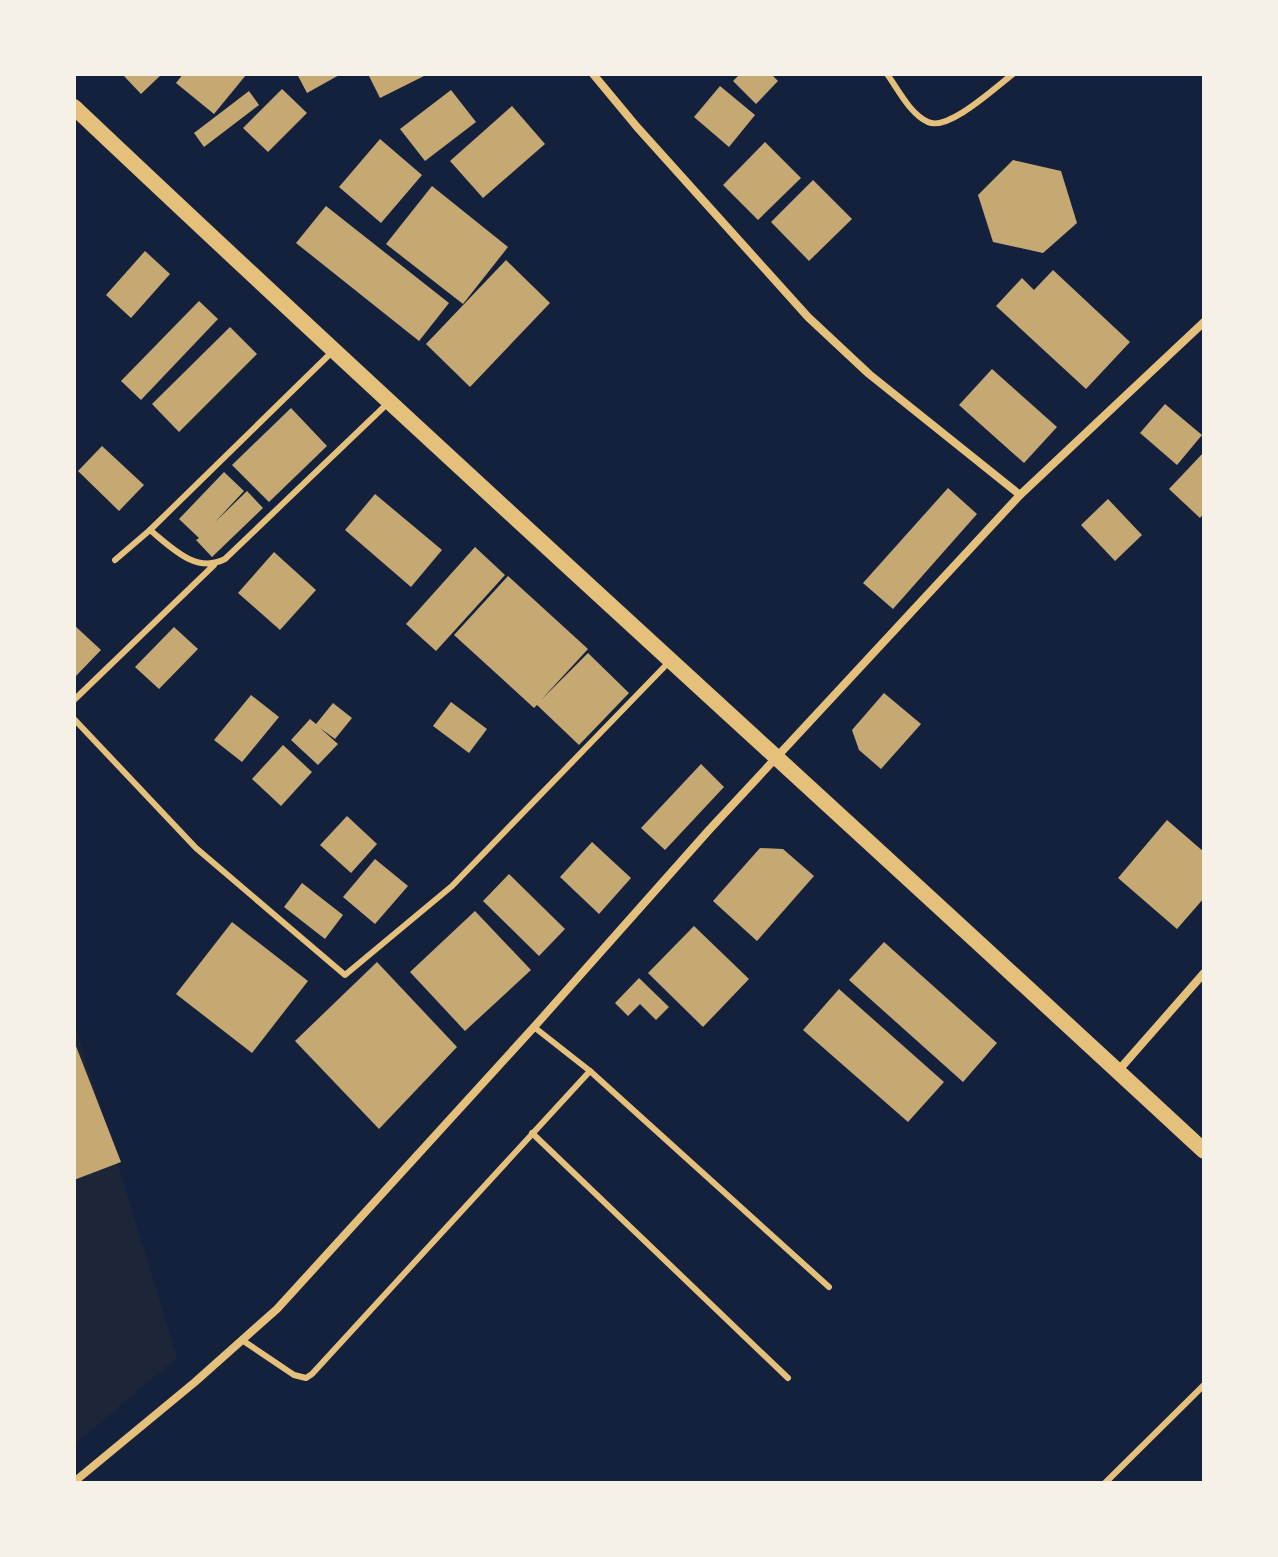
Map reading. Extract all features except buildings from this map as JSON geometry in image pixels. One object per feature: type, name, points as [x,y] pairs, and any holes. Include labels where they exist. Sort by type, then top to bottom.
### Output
[{"type":"main road","points":[[74,107],[332,352],[1204,1151]]},
{"type":"street","points":[[593,74],[808,317],[869,374],[1020,495]]},
{"type":"street","points":[[74,1482],[277,1309],[709,830],[1020,495],[1204,322]]},
{"type":"street","points":[[1118,1071],[1204,973]]},
{"type":"lane","points":[[887,74],[911,108],[928,123],[940,124],[952,120],[1013,74]]},
{"type":"lane","points":[[115,560],[150,530],[332,352]]},
{"type":"lane","points":[[74,700],[388,403]]},
{"type":"lane","points":[[150,530],[184,556],[195,562],[214,565]]},
{"type":"lane","points":[[74,719],[196,848],[345,975],[452,886],[671,661]]},
{"type":"lane","points":[[534,1027],[590,1071],[829,1287]]},
{"type":"lane","points":[[242,1340],[294,1375],[306,1378],[312,1374],[590,1071]]},
{"type":"lane","points":[[532,1133],[788,1378]]},
{"type":"lane","points":[[1105,1483],[1204,1385]]},
{"type":"shaded area","points":[[74,1022],[177,1357],[74,1445]]}]
